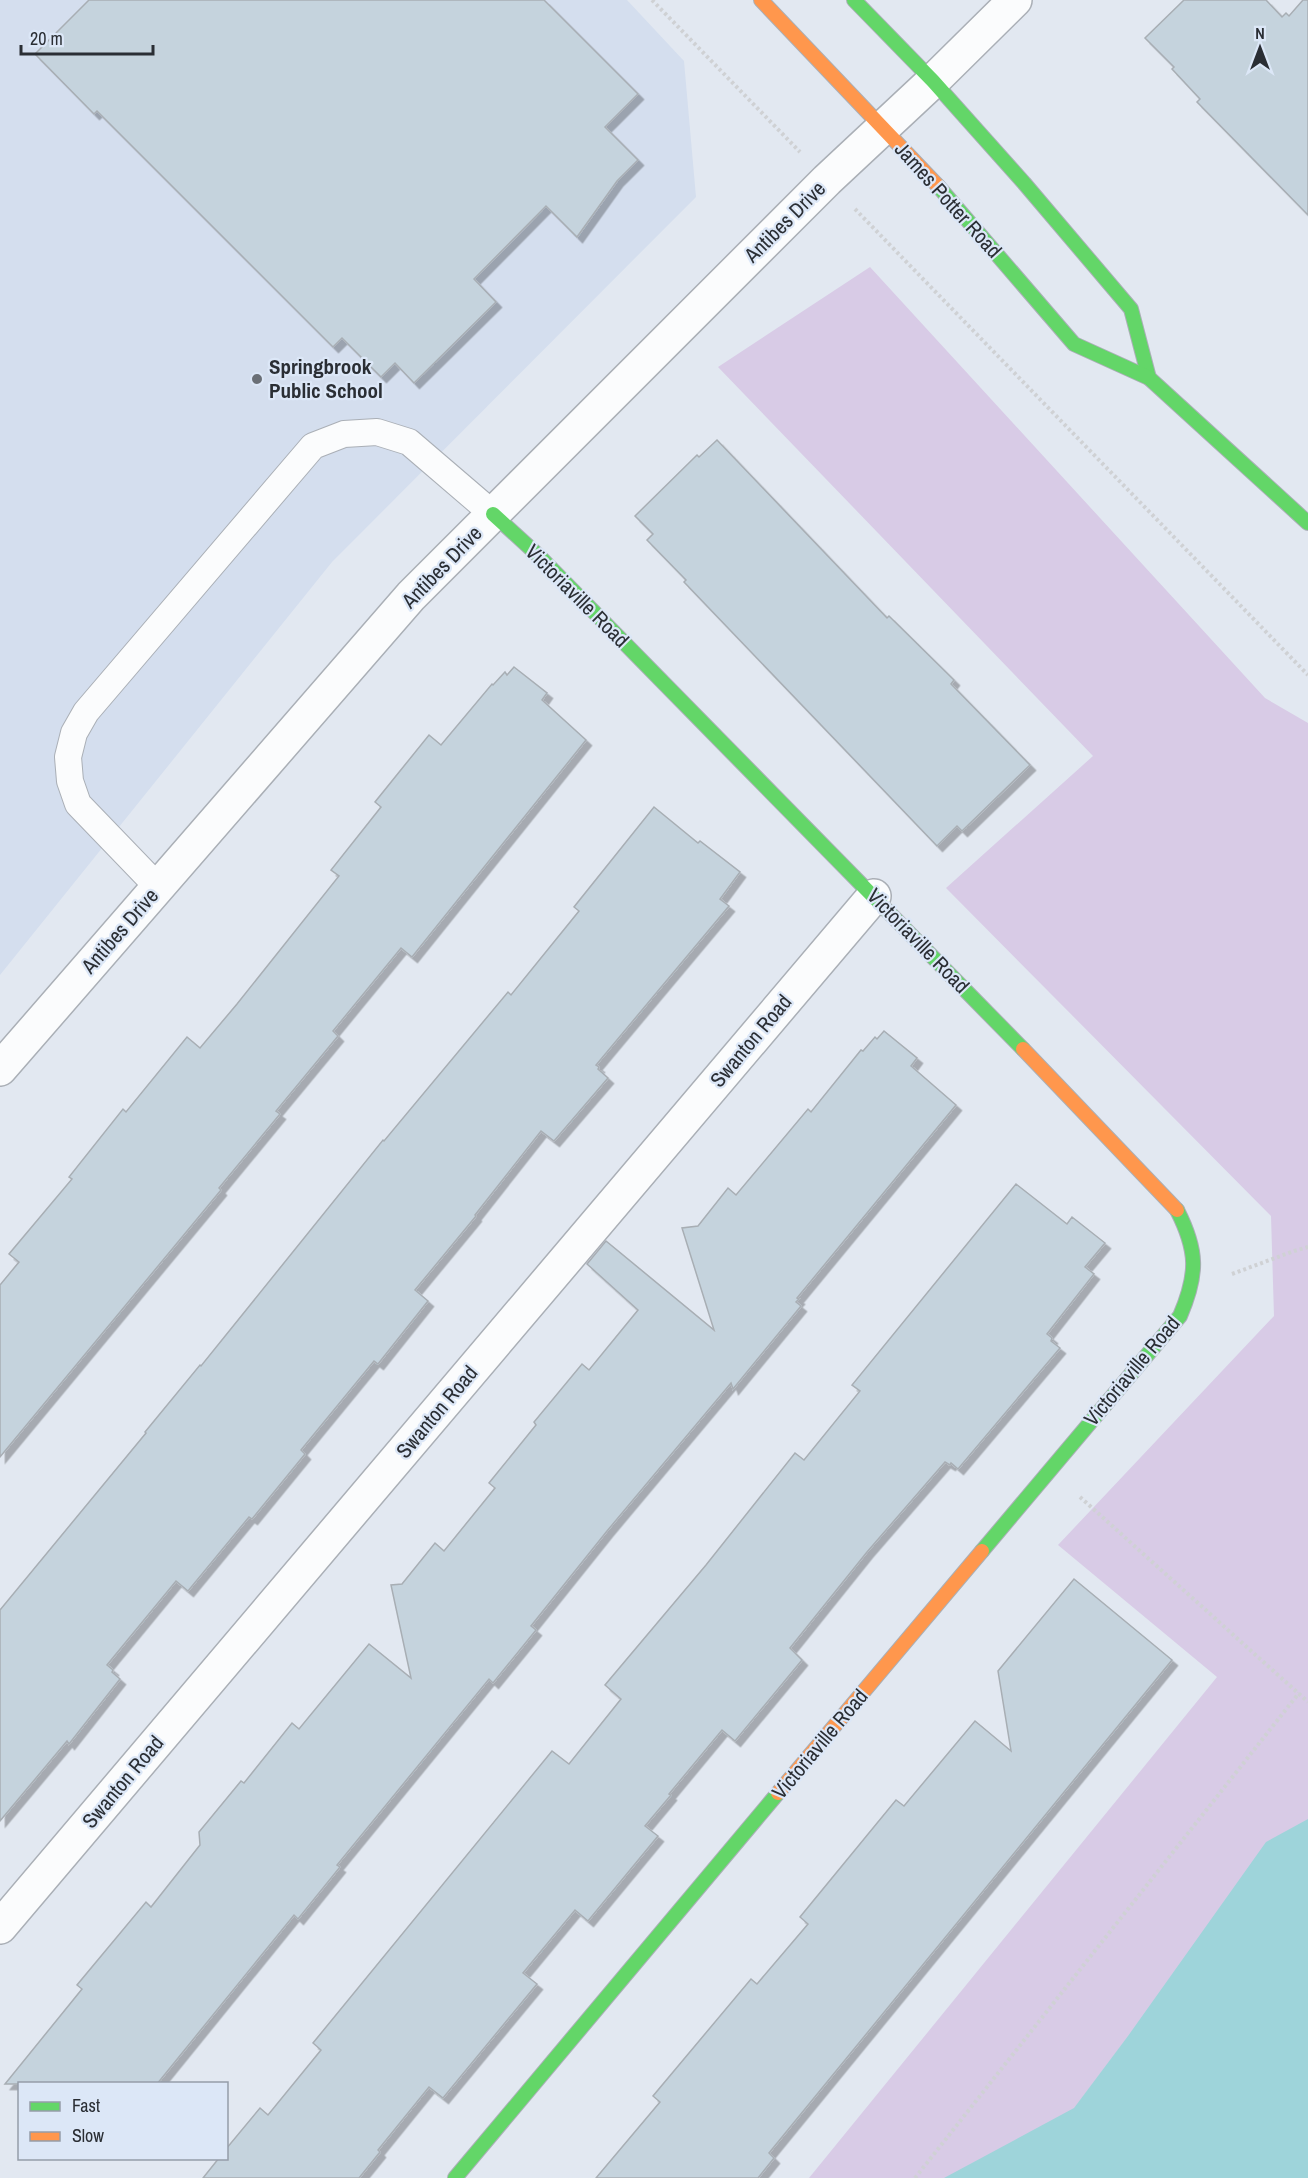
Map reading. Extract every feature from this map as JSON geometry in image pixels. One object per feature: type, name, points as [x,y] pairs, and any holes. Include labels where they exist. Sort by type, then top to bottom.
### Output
[{"type":"street","name":"James Potter Road","points":[[761,0],[944,193],[1074,344],[1149,378],[1308,523]]},
{"type":"street","points":[[854,0],[925,88],[1024,183],[1131,309],[1149,378]]},
{"type":"street","name":"Antibes Drive","points":[[0,1069],[411,596],[881,128],[1015,0]]},
{"type":"street","name":"Victoriaville Road","points":[[455,2178],[1180,1316],[1191,1290],[1194,1261],[1189,1233],[1176,1208],[874,896],[548,565],[493,514]]},
{"type":"street","name":"Swanton Road","points":[[0,1927],[874,896]]},
{"type":"lane","points":[[158,887],[78,804],[70,781],[68,757],[74,733],[87,712],[313,446],[344,434],[377,432],[410,442],[493,514]]},
{"type":"path","points":[[652,0],[756,106]]},
{"type":"path","points":[[892,248],[1308,675]]},
{"type":"path","points":[[1191,1290],[1308,1247]]},
{"type":"path","points":[[1050,1470],[1308,1702]]},
{"type":"path","points":[[915,2178],[1299,1694]]},
{"type":"shaded area","name":"Springbrook Public School","points":[[0,0],[627,0],[684,61],[696,197],[332,562],[0,975]]},
{"type":"shaded area","points":[[870,267],[1265,698],[1308,723],[1308,2178],[809,2178],[1217,1677],[1058,1545],[1274,1316],[1271,1216],[946,888],[1093,756],[718,367]]},
{"type":"water","points":[[1308,1819],[1308,2178],[944,2178],[1074,2108],[1266,1842]]},
{"type":"building","points":[[89,0],[544,0],[638,94],[605,127],[638,160],[617,181],[577,237],[546,206],[474,279],[496,302],[414,383],[395,363],[381,377],[342,338],[333,347],[97,111],[94,114],[35,54]]},
{"type":"building","points":[[1184,0],[1266,0],[1282,17],[1286,13],[1289,16],[1303,0],[1308,0],[1308,215],[1197,102],[1200,99],[1172,69],[1174,67],[1145,38]]},
{"type":"building","points":[[717,440],[887,618],[889,616],[954,680],[951,684],[1030,765],[962,831],[957,826],[937,846],[684,582],[686,580],[647,540],[653,534],[635,516],[697,455],[699,457]]},
{"type":"building","points":[[514,667],[547,693],[542,700],[586,740],[412,957],[401,948],[333,1031],[338,1036],[276,1111],[280,1114],[219,1188],[221,1190],[0,1457],[0,1285],[19,1262],[9,1254],[72,1179],[69,1177],[123,1109],[126,1112],[187,1037],[200,1048],[237,1004],[339,876],[331,870],[381,807],[375,802],[429,735],[441,745],[492,684],[505,672],[507,675]]},
{"type":"building","points":[[654,807],[698,843],[700,841],[740,872],[720,899],[729,906],[596,1065],[608,1078],[554,1141],[541,1131],[476,1216],[415,1290],[428,1301],[378,1364],[374,1361],[301,1450],[305,1454],[252,1519],[249,1517],[188,1591],[176,1581],[107,1665],[120,1679],[69,1744],[67,1741],[0,1821],[0,1610],[383,1140],[508,992],[511,995],[579,911],[574,907]]},
{"type":"building","points":[[884,1031],[917,1058],[911,1066],[956,1105],[797,1298],[799,1299],[796,1302],[801,1306],[733,1389],[731,1383],[607,1531],[531,1626],[536,1630],[493,1683],[489,1679],[337,1865],[340,1867],[298,1919],[294,1915],[159,2082],[18,2082],[18,2084],[5,2084],[82,1989],[77,1985],[146,1902],[151,1907],[200,1845],[199,1832],[241,1781],[244,1783],[292,1723],[299,1729],[369,1644],[411,1678],[391,1585],[402,1584],[435,1543],[444,1551],[495,1488],[489,1483],[536,1425],[534,1422],[582,1364],[589,1370],[638,1310],[587,1264],[606,1241],[714,1330],[682,1228],[698,1226],[728,1188],[736,1195],[808,1109],[811,1112],[861,1050],[863,1051],[875,1037],[877,1039]]},
{"type":"building","points":[[1016,1184],[1067,1224],[1072,1217],[1105,1243],[1085,1267],[1094,1274],[1047,1334],[1052,1338],[1051,1341],[1060,1348],[958,1469],[951,1463],[950,1465],[945,1462],[867,1552],[790,1648],[802,1660],[735,1741],[722,1730],[669,1794],[671,1795],[645,1826],[658,1836],[588,1921],[575,1910],[523,1973],[537,1984],[443,2098],[429,2087],[378,2150],[380,2152],[359,2178],[203,2178],[217,2160],[228,2160],[228,2147],[260,2108],[268,2115],[321,2050],[313,2043],[552,1751],[569,1764],[621,1699],[605,1685],[706,1565],[795,1453],[804,1460],[860,1391],[852,1385]]},
{"type":"building","points":[[1074,1579],[1172,1660],[769,2153],[774,2158],[758,2178],[596,2178],[660,2102],[653,2096],[751,1979],[757,1984],[808,1924],[800,1917],[896,1800],[904,1806],[975,1721],[1011,1751],[998,1671]]},
{"type":"traffic: fast","points":[[854,0],[933,81],[1024,183],[1131,309],[1149,378]]},
{"type":"traffic: fast","points":[[938,186],[1074,344],[1149,378],[1308,523]]},
{"type":"traffic: fast","points":[[493,514],[540,557],[1023,1049]]},
{"type":"traffic: fast","points":[[982,1551],[1180,1316],[1190,1287],[1193,1263],[1189,1238],[1177,1210]]},
{"type":"traffic: fast","points":[[455,2178],[778,1793]]},
{"type":"traffic: slow","points":[[761,0],[938,186]]},
{"type":"traffic: slow","points":[[1023,1049],[1177,1210]]},
{"type":"traffic: slow","points":[[778,1793],[982,1551]]},
{"type":"place","name":"Springbrook Public School","points":[[257,379]]}]
